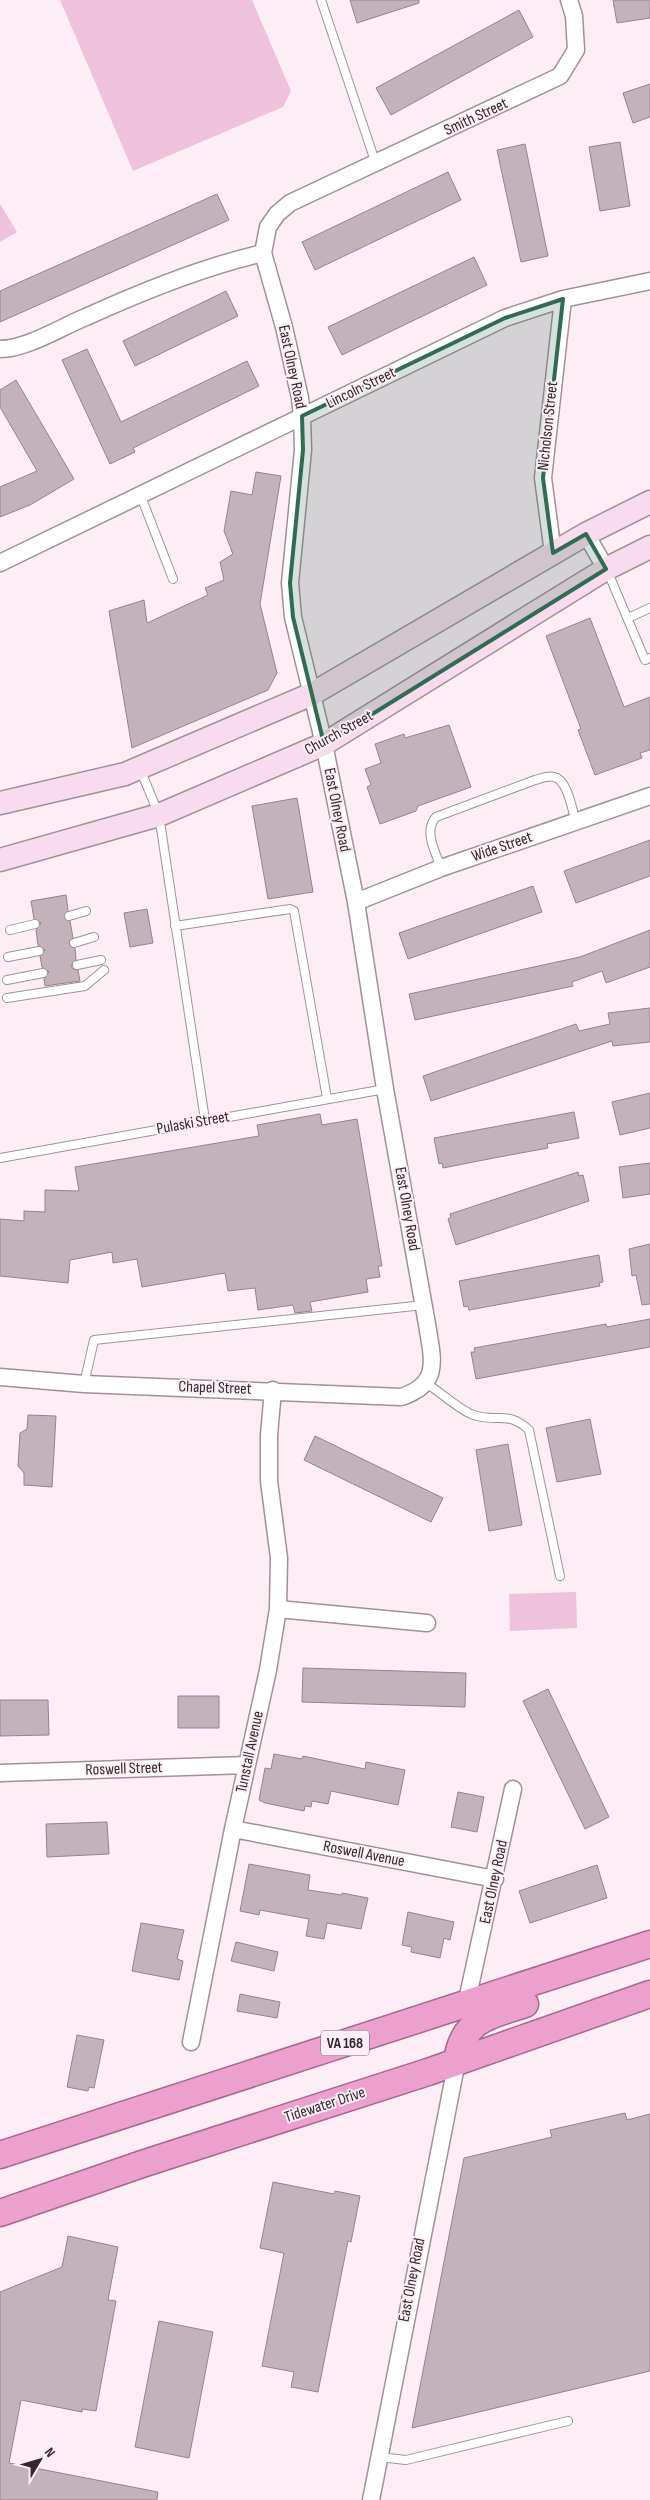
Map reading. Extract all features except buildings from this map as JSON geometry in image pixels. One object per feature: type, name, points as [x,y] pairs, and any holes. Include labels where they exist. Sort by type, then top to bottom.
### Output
[{"type":"highway","name":"VA 168","points":[[0,2155],[39,2140],[650,1945]]},
{"type":"highway","points":[[457,2061],[459,2046],[464,2034],[473,2026],[492,2015],[584,1983],[650,1945]]},
{"type":"highway","name":"Tidewater Drive","points":[[0,2214],[145,2163],[428,2072],[650,1994]]},
{"type":"highway","points":[[0,2145],[39,2140]]},
{"type":"main road","points":[[0,803],[125,774],[312,694],[552,553],[650,502]]},
{"type":"main road","name":"Church Street","points":[[0,860],[159,816],[324,744],[606,569],[650,547]]},
{"type":"street","name":"Smith Street","points":[[332,184],[560,76],[576,50],[574,16],[569,0]]},
{"type":"street","name":"East Olney Road","points":[[332,184],[290,203],[277,214],[268,227],[263,253],[284,327],[300,398],[302,416],[303,450],[290,583],[293,618],[324,744],[356,902],[433,1362],[426,1383]]},
{"type":"street","points":[[0,349],[8,349],[52,333],[191,273],[263,253]]},
{"type":"street","name":"Lincoln Street","points":[[0,562],[505,318],[563,298],[650,281]]},
{"type":"street","name":"Nicholson Street","points":[[552,553],[542,478],[563,298]]},
{"type":"street","points":[[586,534],[606,569]]},
{"type":"street","name":"Wide Street","points":[[356,902],[441,868],[650,796]]},
{"type":"street","name":"Chapel Street","points":[[0,1377],[84,1384],[273,1390],[401,1397],[416,1392],[426,1383]]},
{"type":"street","points":[[273,1390],[269,1436],[269,1481],[279,1558],[278,1608],[427,1623]]},
{"type":"street","name":"Tunstall Avenue","points":[[191,2042],[233,1829],[268,1670],[278,1608]]},
{"type":"street","name":"Roswell Street","points":[[0,1773],[247,1765]]},
{"type":"street","name":"East Olney Road","points":[[466,2005],[514,1789]]},
{"type":"street","name":"Roswell Avenue","points":[[233,1829],[495,1879]]},
{"type":"street","name":"East Olney Road","points":[[371,2500],[410,2292],[457,2061]]},
{"type":"lane","points":[[321,0],[376,164]]},
{"type":"lane","points":[[140,494],[173,579]]},
{"type":"lane","points":[[606,569],[645,660],[650,658]]},
{"type":"lane","points":[[628,618],[650,608]]},
{"type":"lane","points":[[139,768],[159,816],[205,1120]]},
{"type":"lane","points":[[441,868],[429,832],[432,822],[436,817],[534,780],[547,776],[560,780],[565,788],[576,822]]},
{"type":"lane","points":[[175,926],[290,909],[294,912],[327,1098]]},
{"type":"lane","points":[[69,916],[86,912]]},
{"type":"lane","points":[[10,930],[35,924]]},
{"type":"lane","points":[[74,943],[94,937]]},
{"type":"lane","points":[[8,957],[39,951]]},
{"type":"lane","points":[[77,965],[101,960]]},
{"type":"lane","points":[[7,998],[85,986],[104,970]]},
{"type":"lane","points":[[7,980],[43,973]]},
{"type":"lane","name":"Pulaski Street","points":[[0,1158],[386,1088]]},
{"type":"lane","points":[[84,1384],[94,1340],[424,1305]]},
{"type":"lane","points":[[426,1383],[471,1414],[491,1418],[508,1417],[520,1421],[530,1430],[560,1576]]},
{"type":"lane","points":[[379,2456],[406,2460],[568,2421]]},
{"type":"highlighted area","points":[[563,299],[543,478],[553,553],[586,534],[606,569],[324,744],[293,617],[290,583],[303,450],[302,416],[505,318]]},
{"type":"shaded area","points":[[60,0],[252,0],[291,91],[283,107],[133,171]]},
{"type":"shaded area","points":[[0,204],[17,232],[0,242]]},
{"type":"shaded area","points":[[576,1592],[577,1628],[510,1631],[509,1594]]}]
